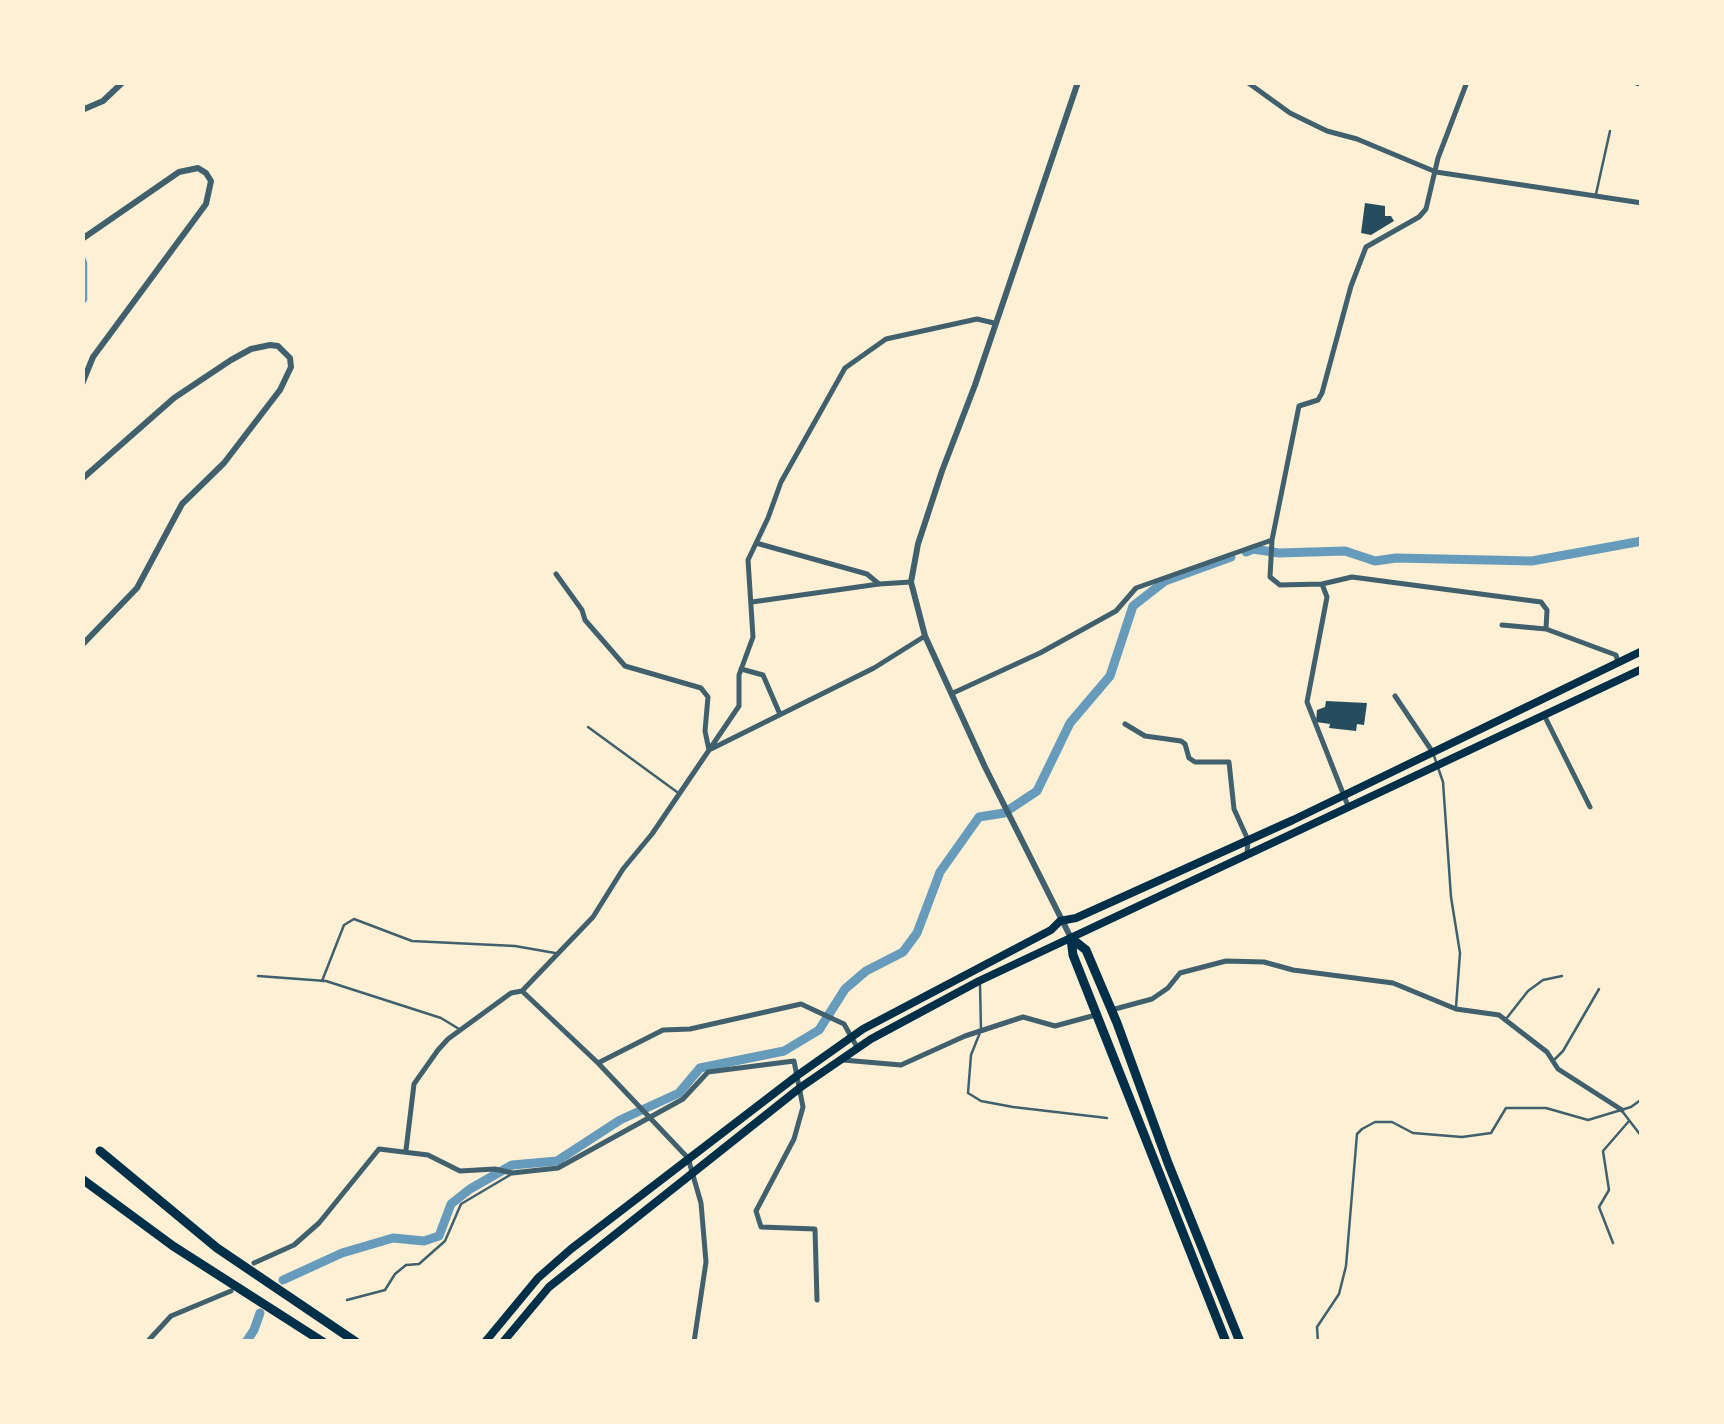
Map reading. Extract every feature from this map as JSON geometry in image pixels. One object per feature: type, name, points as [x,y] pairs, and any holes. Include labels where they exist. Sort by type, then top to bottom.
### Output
[{"type":"highway","points":[[1071,938],[1086,950],[1117,1023],[1240,1342]]},
{"type":"highway","points":[[1071,938],[1073,956],[1226,1342]]},
{"type":"highway","points":[[100,1152],[217,1248],[356,1342]]},
{"type":"highway","points":[[82,1179],[174,1246],[324,1342]]},
{"type":"main road","points":[[485,1342],[538,1278],[570,1248],[852,1036],[1050,930],[1060,921],[1344,796],[1642,652]]},
{"type":"main road","points":[[503,1342],[550,1287],[802,1087],[857,1048],[979,981],[1642,669]]},
{"type":"street","points":[[82,110],[103,101],[123,82]]},
{"type":"street","points":[[1071,938],[925,636],[911,582],[918,544],[1078,82]]},
{"type":"street","points":[[1247,82],[1290,113],[1327,131],[1358,139],[1436,172],[1641,203],[1642,190]]},
{"type":"street","points":[[1466,82],[1438,158],[1426,209],[1419,217],[1366,246],[1322,393],[1318,400],[1298,406],[1272,540],[1270,577],[1274,582],[1322,584],[1352,577],[1541,602],[1548,610],[1546,629]]},
{"type":"street","points":[[82,239],[179,172],[198,168],[212,182],[206,204],[93,358],[82,384]]},
{"type":"street","points":[[406,1150],[414,1084],[438,1050],[512,993],[522,991],[594,917],[623,869],[652,834],[739,706],[741,669],[753,637],[748,560],[780,482],[845,368],[886,340],[977,319],[994,323]]},
{"type":"street","points":[[82,478],[174,398],[231,360],[270,345],[278,346],[290,358],[291,368],[280,390],[224,463],[182,504],[137,588],[82,646]]},
{"type":"street","points":[[953,694],[1116,611],[1136,588],[1272,540]]},
{"type":"street","points":[[756,543],[867,574],[878,584]]},
{"type":"street","points":[[556,574],[585,620],[625,666],[700,688],[708,697],[708,750]]},
{"type":"street","points":[[752,602],[911,582]]},
{"type":"street","points":[[1322,584],[1327,598],[1307,702],[1349,809]]},
{"type":"street","points":[[1502,625],[1546,629],[1616,655],[1618,662]]},
{"type":"street","points":[[708,750],[874,668],[925,636]]},
{"type":"street","points":[[741,669],[764,676],[779,712]]},
{"type":"street","points":[[1395,696],[1432,752]]},
{"type":"street","points":[[1544,715],[1590,807]]},
{"type":"street","points":[[1125,724],[1145,736],[1181,741],[1195,762],[1230,762],[1234,809],[1248,840],[1247,857]]},
{"type":"street","points":[[1116,1009],[1156,996],[1180,974],[1237,961],[1393,983],[1456,1009],[1498,1015],[1547,1052],[1558,1069],[1622,1110]]},
{"type":"street","points":[[522,991],[649,1114],[688,1158],[701,1204],[706,1262],[694,1342]]},
{"type":"street","points":[[598,1063],[663,1030],[690,1029],[802,1004],[844,1024],[857,1048]]},
{"type":"street","points":[[840,1059],[902,1064],[981,1030],[1023,1017],[1055,1026],[1092,1016]]},
{"type":"street","points":[[254,1263],[294,1245],[319,1223],[379,1149],[428,1155],[460,1170],[495,1169],[512,1173],[569,1164],[649,1114],[682,1100],[708,1072],[794,1060],[803,1106],[794,1139],[756,1211],[760,1227],[815,1228],[817,1300]]},
{"type":"street","points":[[147,1342],[171,1316],[231,1291]]},
{"type":"lane","points":[[1629,82],[1642,86]]},
{"type":"lane","points":[[1596,196],[1610,132]]},
{"type":"lane","points":[[588,726],[679,792]]},
{"type":"lane","points":[[1432,752],[1439,765],[1460,953],[1456,1009]]},
{"type":"lane","points":[[322,980],[344,926],[354,919],[412,941],[515,946],[561,953]]},
{"type":"lane","points":[[973,970],[979,981],[981,1030],[972,1054],[968,1094],[1013,1107],[1106,1118]]},
{"type":"lane","points":[[258,976],[322,980],[441,1018],[460,1030]]},
{"type":"lane","points":[[1505,1020],[1528,991],[1543,980],[1562,976]]},
{"type":"lane","points":[[1552,1061],[1563,1051],[1599,989]]},
{"type":"lane","points":[[1318,1342],[1318,1327],[1339,1294],[1346,1266],[1356,1134],[1362,1129],[1375,1122],[1392,1122],[1413,1133],[1462,1137],[1491,1132],[1506,1108],[1546,1108],[1588,1120],[1642,1100]]},
{"type":"lane","points":[[1622,1110],[1642,1138]]},
{"type":"lane","points":[[1613,1243],[1599,1208],[1609,1190],[1603,1151],[1629,1121]]},
{"type":"lane","points":[[346,1300],[385,1290],[406,1265],[419,1264],[445,1241],[461,1204],[512,1173]]},
{"type":"building","points":[[1365,203],[1385,206],[1385,216],[1394,221],[1371,235],[1361,233]]},
{"type":"building","points":[[1326,701],[1367,703],[1364,725],[1357,724],[1356,731],[1316,722],[1317,710],[1325,707]]},
{"type":"waterway","points":[[82,252],[86,263],[86,300],[82,305]]},
{"type":"waterway","points":[[1246,552],[1345,551],[1375,561],[1532,561],[1642,541]]},
{"type":"waterway","points":[[283,1280],[342,1253],[393,1238],[424,1241],[439,1236],[451,1204],[512,1165],[557,1161],[620,1120],[679,1093],[700,1068],[784,1051],[819,1030],[845,989],[866,971],[903,952],[917,933],[940,872],[979,817],[1004,813],[1037,791],[1070,723],[1110,676],[1133,606],[1165,581],[1231,557]]},
{"type":"waterway","points":[[246,1342],[260,1313]]}]
